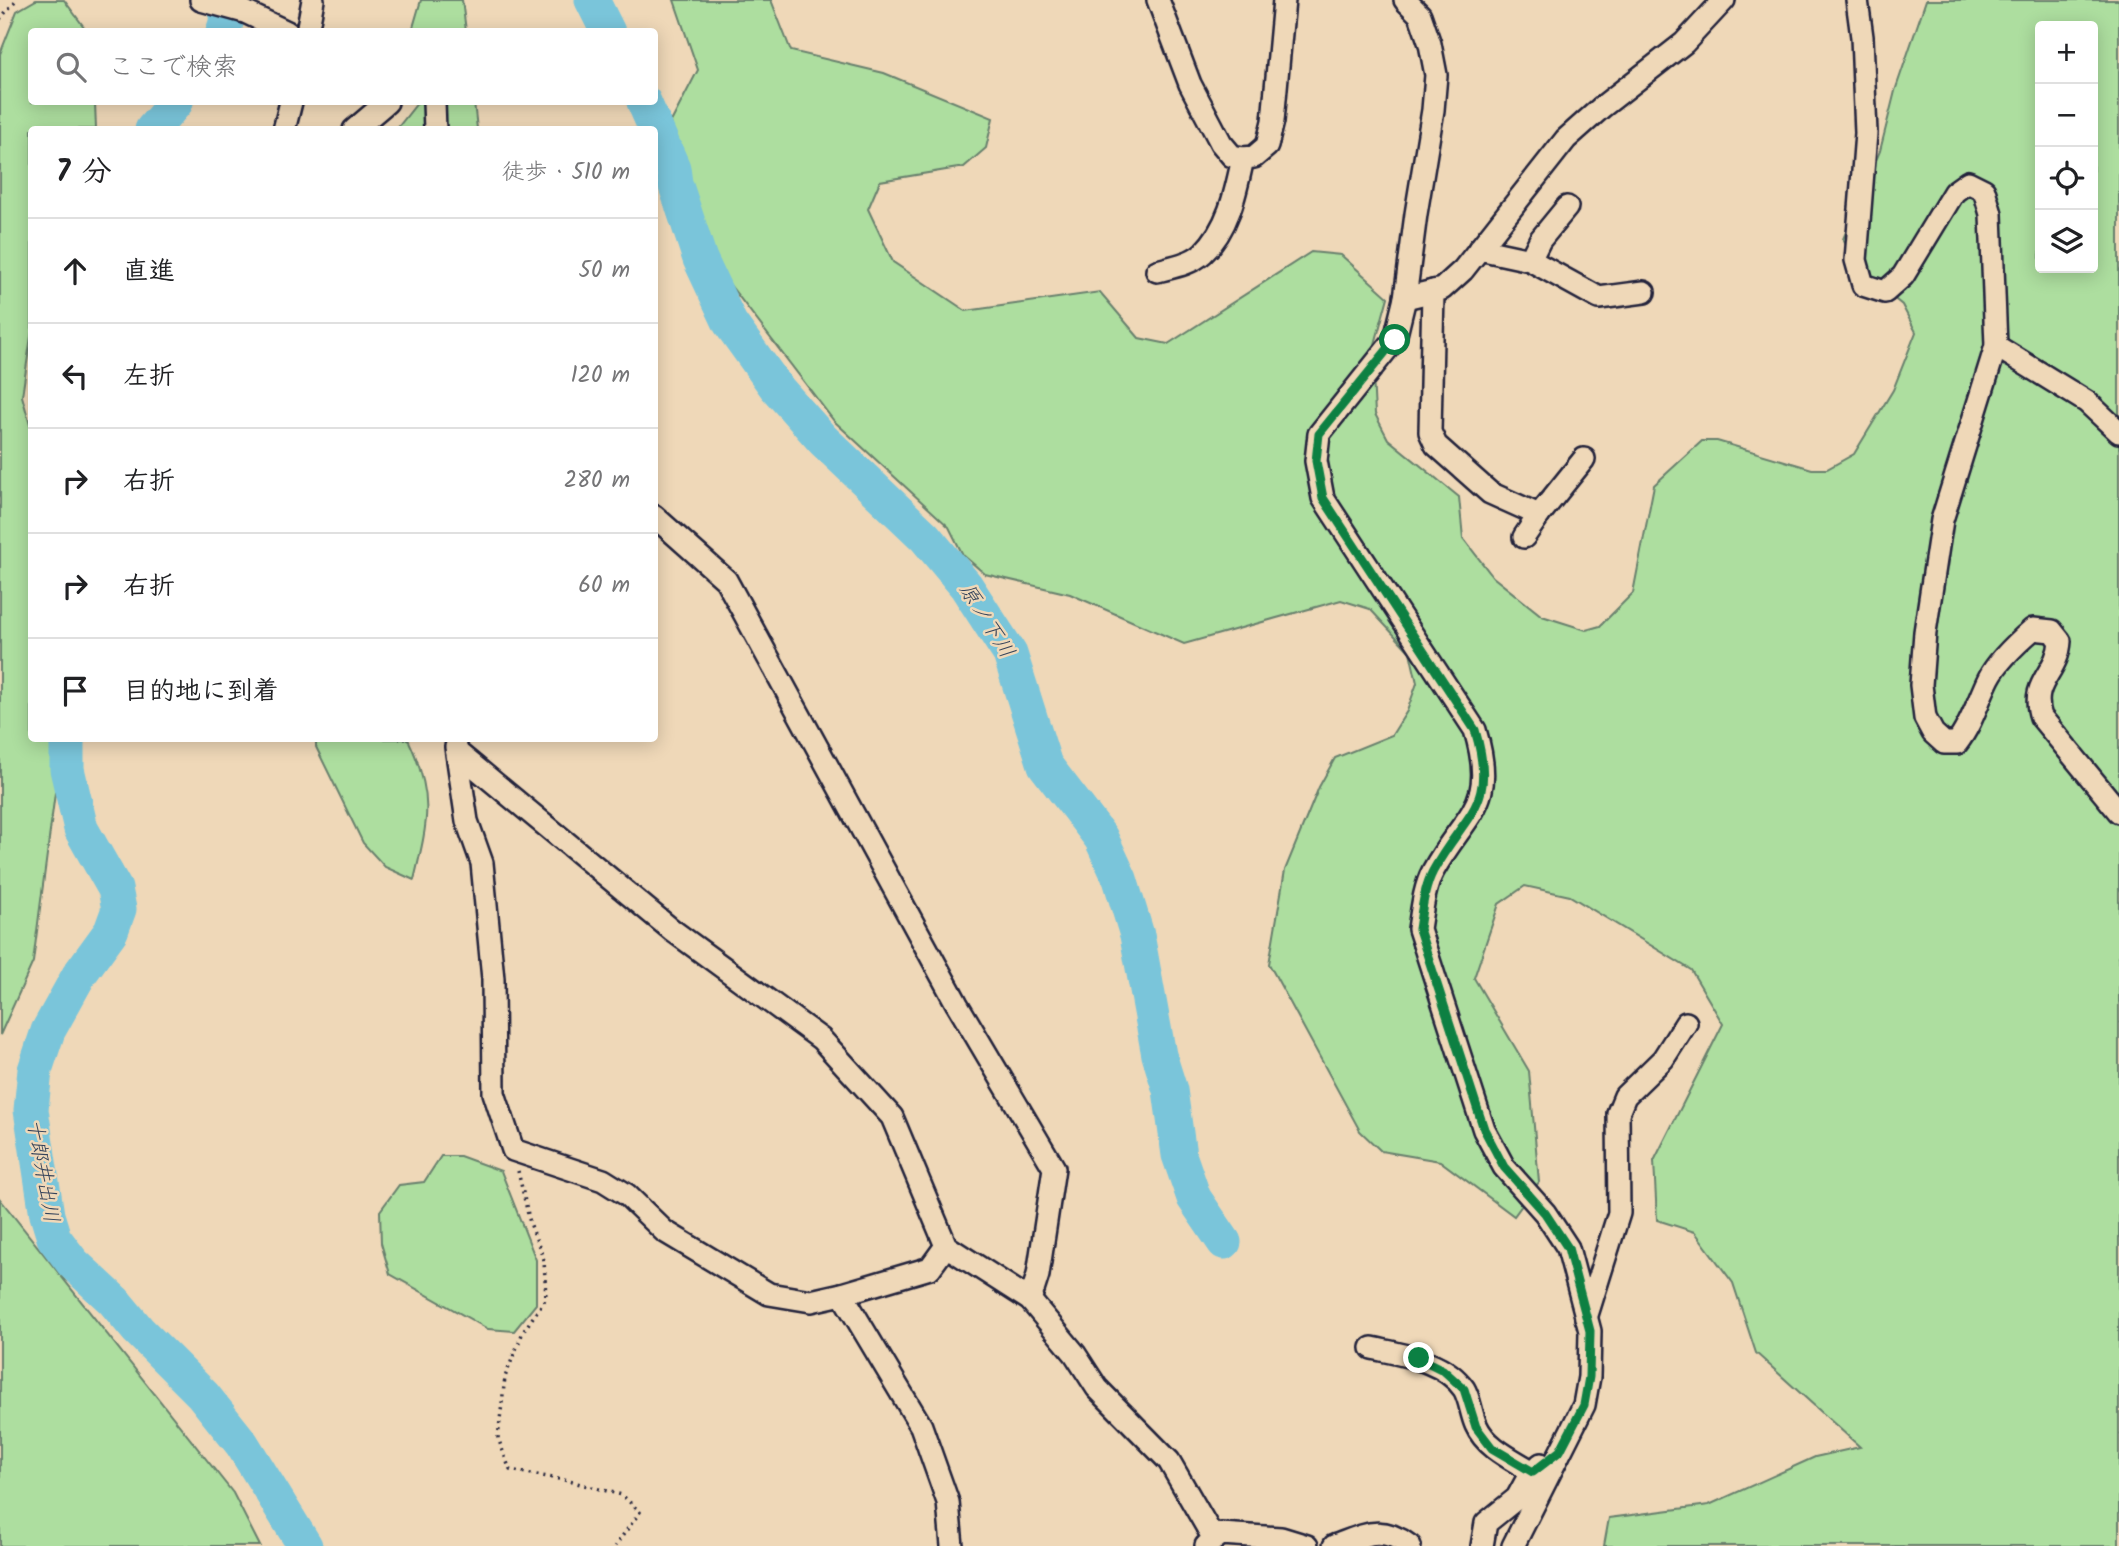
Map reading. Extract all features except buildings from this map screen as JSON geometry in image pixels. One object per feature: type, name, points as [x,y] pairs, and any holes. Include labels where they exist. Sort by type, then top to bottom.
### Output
[{"type":"street","points":[[201,0],[245,12],[279,28]]},
{"type":"street","points":[[308,28],[313,0]]},
{"type":"street","points":[[1158,0],[1190,84],[1221,143],[1232,156],[1242,158],[1254,157],[1267,146],[1273,121],[1284,0]]},
{"type":"street","points":[[1405,0],[1420,15],[1430,44],[1436,75],[1405,298],[1395,340],[1319,434],[1316,461],[1323,498],[1475,730],[1483,758],[1478,804],[1432,873],[1423,901],[1419,929],[1484,1129],[1504,1167],[1545,1213],[1568,1248],[1590,1331],[1589,1377],[1584,1405],[1513,1546]]},
{"type":"street","points":[[1405,298],[1443,289],[1463,270],[1566,139],[1602,107],[1684,43],[1724,0]]},
{"type":"street","points":[[1857,0],[1863,37],[1866,133],[1856,260],[1863,285],[1885,292],[1903,276],[1954,191],[1968,182],[1984,190],[1991,214],[1996,346],[1942,520],[1925,632],[1921,685],[1925,718],[1933,733],[1944,743],[1957,743],[1966,733],[1990,675],[2020,640],[2034,629],[2052,631],[2060,641],[2059,655],[2038,690],[2037,704],[2041,717],[2119,812]]},
{"type":"street","points":[[285,126],[290,105]]},
{"type":"street","points":[[359,126],[383,105]]},
{"type":"street","points":[[434,105],[435,126]]},
{"type":"street","points":[[1157,271],[1186,263],[1202,253],[1220,229],[1234,201],[1242,158]]},
{"type":"street","points":[[1530,260],[1540,240],[1567,208]]},
{"type":"street","points":[[1479,249],[1530,260],[1599,298],[1644,292]]},
{"type":"street","points":[[1433,292],[1430,432],[1436,445],[1490,493],[1539,515]]},
{"type":"street","points":[[1996,346],[2087,402],[2119,432]]},
{"type":"street","points":[[1524,537],[1584,459]]},
{"type":"street","points":[[658,520],[726,580],[957,1003],[1054,1168],[1038,1275],[1031,1300]]},
{"type":"street","points":[[456,745],[467,821],[482,863],[493,979],[494,1093],[513,1150],[603,1180],[627,1195],[664,1230],[769,1294],[811,1301],[842,1294],[930,1268],[946,1246]]},
{"type":"street","points":[[456,745],[672,930],[821,1040],[892,1117],[946,1246],[1031,1300],[1075,1354],[1097,1388],[1169,1461],[1210,1543],[1221,1534],[1281,1538],[1307,1546]]},
{"type":"street","points":[[1586,1318],[1619,1213],[1618,1113],[1625,1096],[1663,1059],[1686,1023]]},
{"type":"street","points":[[842,1294],[921,1426],[948,1502],[952,1546]]},
{"type":"street","points":[[1372,1348],[1419,1358],[1443,1370],[1464,1389],[1476,1427],[1492,1448],[1533,1472]]},
{"type":"street","points":[[1482,1546],[1486,1522],[1517,1498],[1533,1472],[1560,1451]]},
{"type":"street","points":[[1334,1546],[1374,1532],[1387,1533],[1410,1546]]},
{"type":"path","points":[[0,19],[16,0]]},
{"type":"path","points":[[513,1150],[530,1223],[544,1260],[546,1298],[523,1332],[505,1377],[498,1438],[510,1470],[569,1481],[622,1495],[640,1512],[615,1546]]},
{"type":"green space","points":[[36,0],[64,0],[85,28],[28,28],[28,105],[95,105],[96,126],[28,126],[28,356],[22,396],[28,418],[28,742],[62,742],[33,962],[0,1035],[0,54],[17,11]]},
{"type":"green space","points":[[421,0],[462,0],[466,28],[413,28]]},
{"type":"green space","points":[[674,0],[771,0],[791,51],[884,73],[993,118],[986,148],[964,167],[880,181],[868,209],[893,262],[966,311],[1100,292],[1139,338],[1168,344],[1311,252],[1341,255],[1388,297],[1372,355],[1375,414],[1388,439],[1459,497],[1463,538],[1493,577],[1542,616],[1586,630],[1600,626],[1633,593],[1654,485],[1702,441],[1717,441],[1812,469],[1827,469],[1854,454],[1893,390],[1916,332],[1902,305],[1857,268],[1843,239],[1880,151],[1895,91],[1926,0],[2119,0],[2119,1546],[1604,1546],[1609,1518],[1709,1505],[1815,1457],[1860,1447],[1756,1353],[1733,1283],[1695,1232],[1657,1220],[1654,1161],[1723,1024],[1691,970],[1570,896],[1525,886],[1499,904],[1474,978],[1529,1071],[1539,1182],[1514,1216],[1440,1161],[1381,1151],[1360,1131],[1269,964],[1285,870],[1319,787],[1335,758],[1392,735],[1407,711],[1417,683],[1410,652],[1370,609],[1341,600],[1184,644],[1070,594],[985,574],[963,555],[949,527],[834,421],[694,238],[671,122],[698,70]]},
{"type":"green space","points":[[416,105],[474,105],[477,126],[399,126]]},
{"type":"green space","points":[[316,742],[409,742],[422,777],[426,809],[423,841],[414,880],[385,867],[363,843],[316,747]]},
{"type":"green space","points":[[441,1156],[460,1156],[501,1171],[536,1260],[536,1304],[514,1331],[488,1329],[390,1274],[381,1243],[380,1211],[399,1185],[424,1182]]},
{"type":"green space","points":[[0,1199],[233,1493],[260,1546],[0,1546]]},
{"type":"waterway","name":"十郎井出川","points":[[224,28],[227,0]]},
{"type":"waterway","name":"原ノ下川","points":[[592,0],[606,28]]},
{"type":"waterway","name":"十郎井出川","points":[[155,126],[173,105]]},
{"type":"waterway","name":"原ノ下川","points":[[645,105],[655,126]]},
{"type":"waterway","name":"原ノ下川","points":[[658,134],[673,168],[675,183],[700,259],[730,323],[776,387],[823,440],[925,537],[966,586],[1010,654],[1045,765],[1101,838],[1120,879],[1137,935],[1159,1055],[1170,1090],[1179,1155],[1194,1198],[1224,1242]]},
{"type":"waterway","name":"十郎井出川","points":[[67,742],[67,769],[81,829],[115,889],[119,909],[111,931],[79,975],[48,1031],[35,1070],[31,1110],[47,1215],[54,1238],[73,1263],[114,1301],[138,1330],[203,1395],[242,1444],[305,1546]]},
{"type":"route","points":[[1395,340],[1319,434],[1316,461],[1323,498],[1475,730],[1483,758],[1478,804],[1432,873],[1423,901],[1419,929],[1484,1129],[1504,1167],[1545,1213],[1568,1248],[1590,1331],[1589,1377],[1584,1405],[1560,1451],[1536,1467],[1533,1472],[1492,1448],[1476,1427],[1464,1389],[1443,1370],[1419,1358]]}]
